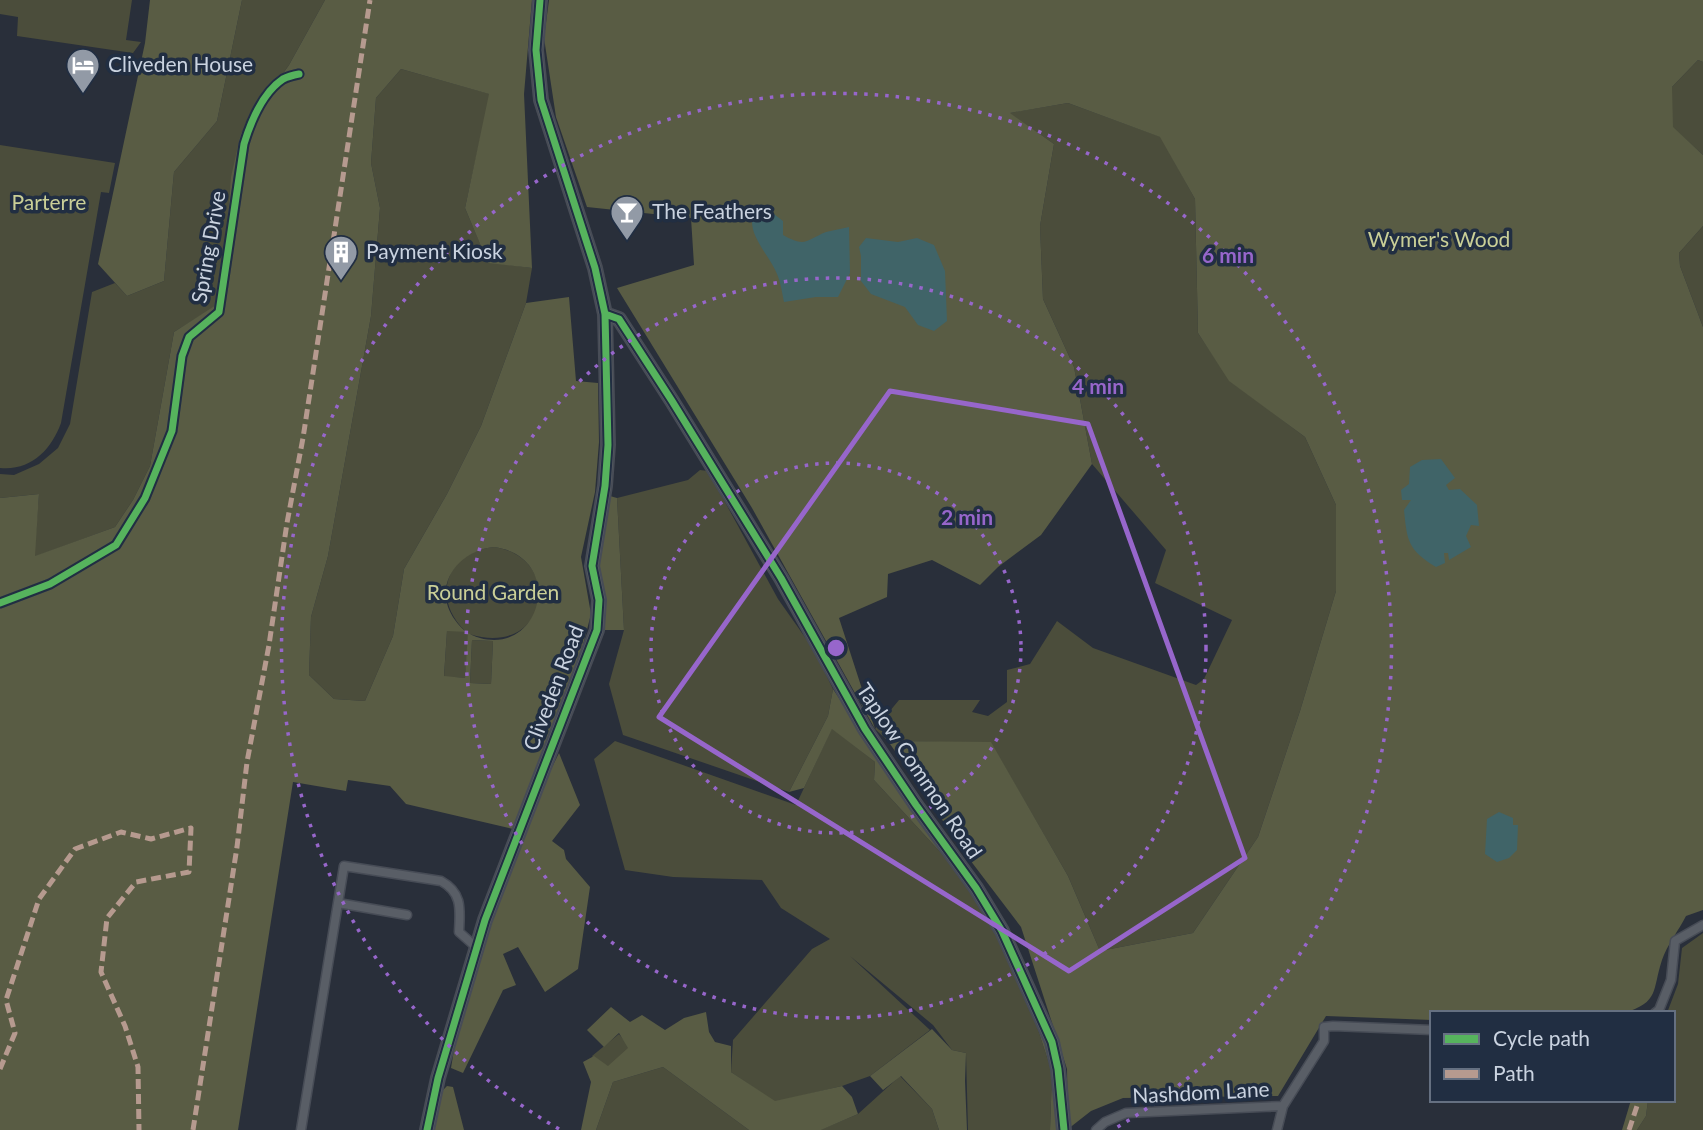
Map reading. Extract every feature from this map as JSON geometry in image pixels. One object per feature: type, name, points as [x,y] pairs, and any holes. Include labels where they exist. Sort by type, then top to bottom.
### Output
[{"type":"street","name":"Cliveden Road","points":[[427,1130],[441,1066],[489,907],[597,630],[599,600],[592,566],[605,486],[608,445],[605,314],[595,268],[541,100],[536,50],[540,0]]},
{"type":"street","name":"Spring Drive","points":[[0,603],[50,584],[116,545],[145,498],[172,431],[182,356],[189,337],[219,313],[244,144],[250,125],[262,101],[282,79],[299,74]]},
{"type":"street","name":"Taplow Common Road","points":[[605,314],[619,319],[672,401],[781,578],[865,729],[976,888],[1002,931],[1052,1042],[1058,1069],[1064,1130]]},
{"type":"street","points":[[301,1130],[344,866],[441,881],[455,892],[460,903],[459,932],[476,947]]},
{"type":"street","points":[[338,903],[407,915]]},
{"type":"street","points":[[1658,1011],[1671,981],[1675,942],[1703,925]]},
{"type":"street","name":"Nashdom Lane","points":[[1096,1130],[1105,1122],[1126,1114],[1283,1106],[1324,1041],[1324,1027],[1430,1030]]},
{"type":"street","points":[[1277,1130],[1283,1106]]},
{"type":"highlighted area","points":[[890,391],[1088,424],[1245,858],[1069,971],[659,717]]},
{"type":"green space","points":[[0,0],[132,0],[126,40],[141,42],[133,53],[17,36],[18,17],[0,14]]},
{"type":"green space","points":[[150,0],[242,0],[217,121],[174,172],[164,281],[127,296],[98,264],[145,43]]},
{"type":"green space","points":[[242,0],[325,0],[289,65],[241,133],[216,306],[174,332],[150,466],[133,500],[115,527],[34,557],[39,494],[0,498],[0,474],[14,475],[39,464],[58,448],[70,424],[92,292],[115,283],[127,296],[164,281],[174,172],[217,121]]},
{"type":"green space","points":[[325,0],[532,0],[524,94],[532,268],[488,263],[465,208],[489,94],[401,69],[376,98],[371,163],[380,208],[371,316],[328,556],[311,617],[309,675],[334,699],[365,701],[393,636],[404,569],[447,494],[481,426],[526,303],[569,297],[576,381],[598,383],[599,442],[595,492],[581,557],[591,614],[581,653],[513,829],[406,804],[390,786],[348,780],[346,791],[293,782],[238,1130],[0,1130],[0,498],[39,494],[35,556],[115,527],[133,500],[150,466],[174,332],[216,305],[225,256],[231,177],[241,133],[289,65]],"holes":[[[494,547],[517,554],[531,568],[538,585],[537,603],[531,619],[518,632],[501,639],[480,638],[468,633],[465,678],[444,676],[447,631],[466,632],[448,608],[447,583],[459,563],[469,555]],[[472,640],[493,641],[491,684],[470,683]]]},
{"type":"green space","name":"Wymer's Wood","points":[[549,0],[1703,0],[1703,62],[1698,60],[1672,87],[1673,127],[1703,155],[1703,226],[1679,253],[1680,266],[1703,327],[1703,910],[1686,916],[1664,954],[1653,994],[1649,999],[1630,1011],[1430,1011],[1430,1020],[1326,1016],[1278,1096],[1123,1098],[1091,1111],[1068,1129],[1067,1069],[1021,927],[967,856],[888,741],[991,742],[1068,876],[1100,951],[1193,933],[1258,837],[1336,591],[1336,505],[1305,437],[1229,381],[1198,333],[1195,199],[1160,137],[1068,103],[1010,113],[1054,144],[1040,226],[1043,299],[1074,367],[1092,464],[1041,535],[998,567],[980,585],[932,560],[888,574],[887,597],[839,618],[875,729],[752,508],[617,288],[694,265],[691,218],[587,207],[556,117],[544,38]]},
{"type":"green space","points":[[1698,60],[1703,62],[1703,155],[1672,127],[1672,87]]},
{"type":"green space","points":[[401,69],[490,94],[465,208],[488,262],[532,268],[526,303],[481,426],[447,494],[404,569],[393,636],[365,701],[334,699],[309,675],[311,617],[328,556],[371,316],[380,208],[371,163],[376,98]]},
{"type":"green space","points":[[1068,103],[1161,137],[1195,199],[1198,333],[1230,381],[1305,437],[1336,505],[1336,591],[1258,837],[1193,933],[1100,951],[1068,876],[991,743],[888,741],[875,729],[899,700],[980,700],[972,712],[988,716],[1007,702],[1007,670],[1030,664],[1057,621],[1093,648],[1196,685],[1204,679],[1232,620],[1155,583],[1166,550],[1092,464],[1074,367],[1043,299],[1040,226],[1054,144],[1009,113]]},
{"type":"green space","name":"Parterre","points":[[0,145],[115,163],[109,193],[101,192],[61,423],[52,442],[38,457],[11,468],[0,468]]},
{"type":"green space","points":[[1703,226],[1703,327],[1680,266],[1679,253]]},
{"type":"green space","points":[[700,470],[708,471],[778,599],[814,650],[833,689],[828,716],[789,792],[623,735],[609,684],[624,630],[617,498],[688,480]]},
{"type":"green space","points":[[610,496],[617,498],[624,630],[599,630],[598,557]]},
{"type":"green space","name":"Round Garden","points":[[494,547],[517,555],[531,568],[538,586],[538,604],[531,620],[517,632],[496,638],[469,634],[465,678],[444,677],[447,630],[465,631],[448,605],[449,578],[464,558]]},
{"type":"green space","points":[[472,640],[493,641],[491,684],[470,683]]},
{"type":"green space","points":[[833,689],[921,822],[981,901],[1005,942],[1041,1028],[1054,1069],[1057,1130],[1050,1130],[1052,1073],[1030,1005],[1006,947],[953,866],[874,780],[875,762],[832,729],[804,788],[789,792],[828,716]]},
{"type":"green space","points":[[832,728],[875,762],[874,780],[953,866],[1006,947],[1030,1005],[1052,1073],[1050,1130],[968,1130],[966,1053],[952,1050],[933,1025],[850,956],[930,1030],[870,1076],[842,1086],[775,1102],[731,1072],[733,1040],[812,949],[830,939],[781,908],[762,880],[673,877],[625,870],[594,759],[615,741],[796,805]]},
{"type":"green space","points":[[559,753],[580,805],[552,841],[564,850],[566,859],[590,887],[578,969],[545,992],[518,947],[503,954],[516,985],[503,990],[463,1073],[451,1068],[473,936],[480,913]]},
{"type":"green space","points":[[1703,933],[1703,1130],[1637,1130],[1646,1116],[1648,1102],[1675,1102],[1675,1011],[1668,1011],[1678,984],[1682,948]]},
{"type":"green space","points":[[611,1007],[630,1022],[642,1015],[665,1030],[684,1018],[706,1012],[709,1032],[715,1042],[731,1046],[731,1072],[775,1101],[842,1086],[852,1097],[858,1114],[821,1130],[749,1130],[663,1067],[613,1082],[596,1130],[581,1130],[591,1082],[583,1062],[594,1056],[608,1066],[628,1048],[619,1033],[604,1047],[587,1030]]},
{"type":"green space","points":[[932,1029],[952,1050],[966,1053],[967,1130],[939,1130],[932,1109],[901,1076],[883,1090],[870,1076]]},
{"type":"green space","points":[[619,1034],[631,1049],[604,1071],[592,1056]]},
{"type":"green space","points":[[663,1067],[749,1130],[596,1130],[613,1082]]},
{"type":"green space","points":[[900,1076],[932,1109],[939,1130],[820,1130],[858,1114]]},
{"type":"green space","points":[[447,1086],[453,1087],[464,1130],[432,1130],[442,1091]]},
{"type":"green space","points":[[1630,1102],[1648,1102],[1646,1116],[1637,1130],[1622,1130]]},
{"type":"shaded area","points":[[770,211],[783,221],[783,235],[801,242],[849,227],[850,273],[838,297],[784,302],[777,274],[758,241],[752,222]]},
{"type":"shaded area","points":[[866,238],[898,242],[917,238],[934,245],[945,271],[947,321],[934,331],[918,325],[905,307],[871,294],[861,281],[859,247]]},
{"type":"shaded area","points":[[1441,459],[1455,478],[1446,485],[1449,490],[1460,489],[1477,505],[1479,526],[1471,525],[1466,536],[1471,547],[1449,560],[1448,553],[1444,553],[1445,563],[1436,567],[1414,550],[1411,544],[1404,510],[1411,500],[1402,500],[1401,490],[1409,484],[1410,467],[1422,460]]},
{"type":"shaded area","points":[[1499,812],[1513,818],[1513,825],[1518,825],[1517,850],[1509,858],[1497,862],[1485,854],[1487,819]]},
{"type":"marked path","points":[[193,1130],[237,847],[247,762],[303,438],[370,0]]},
{"type":"marked path","points":[[0,1069],[15,1033],[6,1000],[39,899],[75,849],[121,832],[151,839],[191,828],[189,872],[136,882],[107,918],[101,972],[125,1026],[138,1067],[139,1130]]},
{"type":"marked path","points":[[1629,1130],[1638,1102]]},
{"type":"cycle path","points":[[427,1130],[438,1078],[485,920],[597,630],[599,600],[592,566],[605,486],[608,445],[605,314],[595,268],[541,100],[536,50],[540,0]]},
{"type":"cycle path","points":[[0,603],[50,584],[116,545],[145,498],[172,431],[182,356],[189,337],[219,312],[244,144],[250,126],[269,92],[283,79],[299,74]]},
{"type":"cycle path","points":[[605,314],[619,319],[672,401],[781,578],[865,729],[976,888],[1002,931],[1052,1042],[1058,1069],[1064,1130]]},
{"type":"place","name":"Cliveden House","points":[[83,95]]},
{"type":"place","name":"The Feathers","points":[[627,242]]},
{"type":"place","name":"Payment Kiosk","points":[[341,282]]}]
